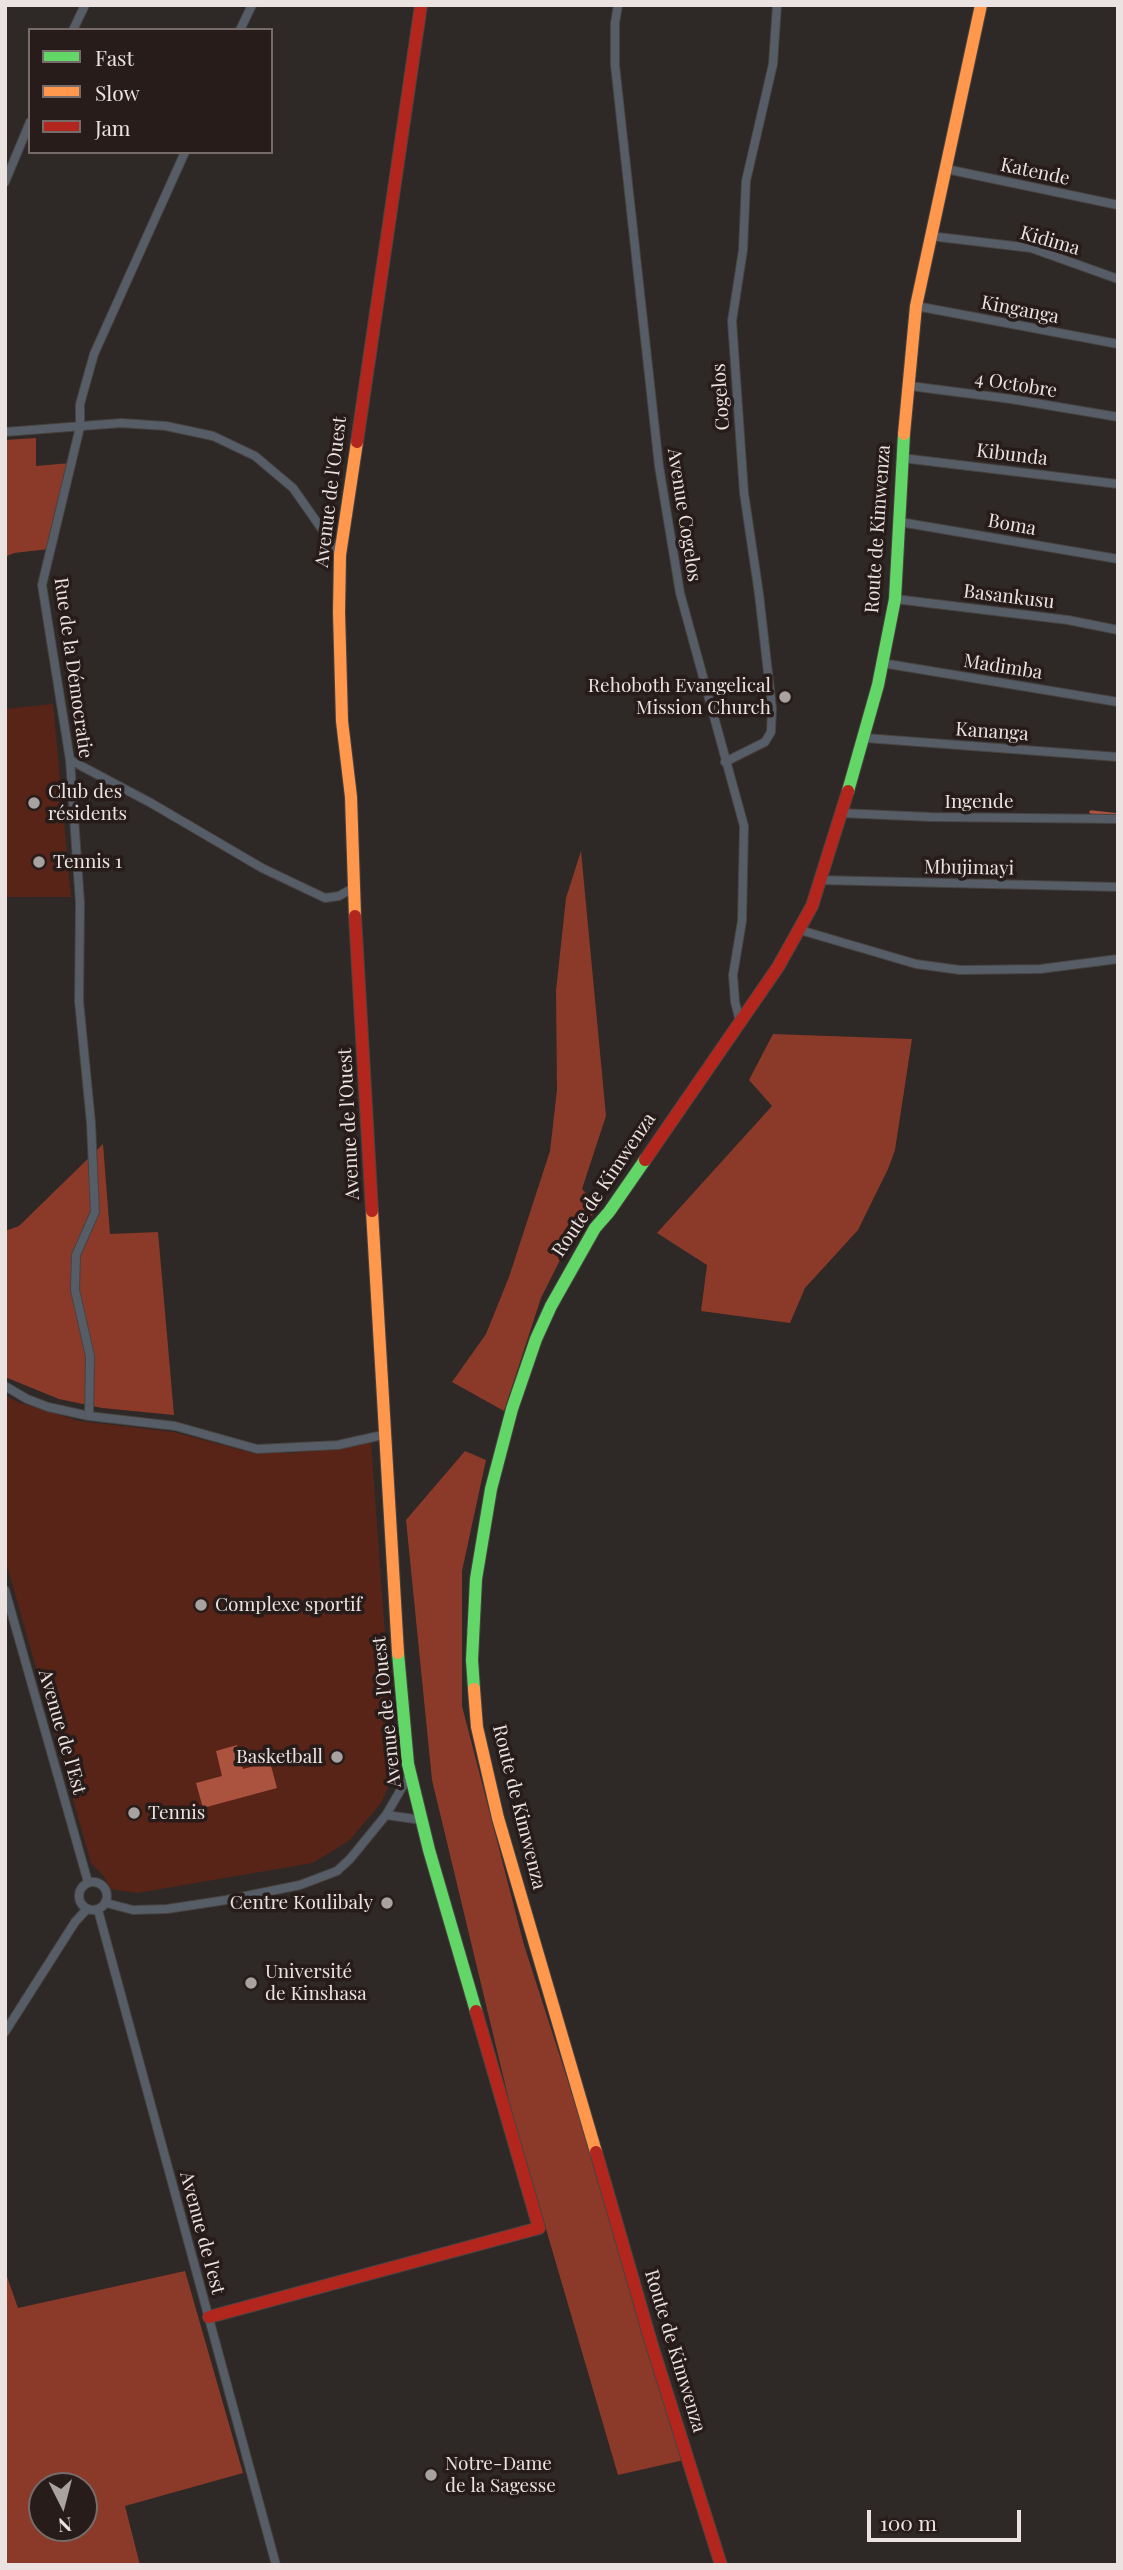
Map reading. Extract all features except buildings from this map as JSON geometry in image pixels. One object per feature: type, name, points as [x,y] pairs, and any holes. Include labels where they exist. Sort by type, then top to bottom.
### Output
[{"type":"street","points":[[74,28],[85,5]]},
{"type":"street","points":[[241,28],[251,5]]},
{"type":"street","name":"Avenue de l'Ouest","points":[[209,2317],[539,2228],[410,1774],[400,1680],[353,888],[351,797],[342,721],[340,555],[421,5]]},
{"type":"street","name":"Avenue Cogelos","points":[[618,5],[615,65],[659,466],[680,593],[744,826],[742,920],[733,975],[740,1021]]},
{"type":"street","name":"Cogelos","points":[[725,762],[765,742],[771,732],[772,708],[744,493],[733,321],[743,250],[746,181],[773,64],[777,5]]},
{"type":"street","name":"Route de Kimwenza","points":[[721,2565],[628,2265],[498,1818],[477,1727],[472,1631],[479,1551],[491,1489],[512,1409],[536,1339],[568,1273],[595,1228],[778,967],[812,906],[865,738],[895,599],[902,458],[916,306],[981,5]]},
{"type":"street","points":[[5,182],[28,127]]},
{"type":"street","name":"Rue de la Démocratie","points":[[89,1416],[90,1356],[75,1290],[76,1255],[95,1212],[92,1123],[79,1001],[80,903],[70,760],[42,585],[80,427],[79,404],[94,354],[184,154]]},
{"type":"street","name":"Katende","points":[[946,169],[1118,205]]},
{"type":"street","name":"Kidima","points":[[929,236],[1031,248],[1118,279]]},
{"type":"street","name":"Kinganga","points":[[916,306],[1118,344]]},
{"type":"street","name":"4 Octobre","points":[[910,386],[1118,417]]},
{"type":"street","points":[[5,432],[121,423],[166,426],[213,436],[256,456],[293,488],[340,555]]},
{"type":"street","name":"Kibunda","points":[[902,458],[1118,484]]},
{"type":"street","name":"Boma","points":[[900,522],[1118,559]]},
{"type":"street","name":"Basankusu","points":[[895,599],[1068,620],[1118,631]]},
{"type":"street","name":"Madimba","points":[[882,663],[1118,702]]},
{"type":"street","name":"Kananga","points":[[865,738],[1118,757]]},
{"type":"street","points":[[70,760],[151,803],[262,868],[325,898],[339,896],[353,888]]},
{"type":"street","name":"Ingende","points":[[840,813],[930,817],[1118,818]]},
{"type":"street","name":"Mbujimayi","points":[[819,880],[1118,887]]},
{"type":"street","points":[[800,930],[916,964],[960,970],[1040,969],[1118,959]]},
{"type":"street","points":[[5,1386],[48,1407],[89,1416],[175,1426],[262,1449],[338,1445],[387,1434]]},
{"type":"street","name":"Avenue de l'Est","points":[[5,1590],[89,1882]]},
{"type":"street","points":[[5,2032],[75,1922],[87,1909],[98,1910],[106,1903],[133,1910],[151,1911],[226,1900],[300,1885],[337,1871],[386,1815],[410,1774]]},
{"type":"street","points":[[386,1815],[422,1821]]},
{"type":"street","name":"Avenue de l'Est","points":[[87,1909],[79,1896],[89,1882],[103,1886],[107,1894],[106,1903]]},
{"type":"street","name":"Avenue de l'est","points":[[98,1910],[276,2565]]},
{"type":"shaded area","points":[[36,438],[36,466],[70,463],[49,549],[14,553],[5,557],[5,440]]},
{"type":"shaded area","name":"Club des résidents","points":[[53,704],[71,897],[5,897],[5,709]]},
{"type":"shaded area","points":[[581,851],[606,1116],[582,1189],[599,1207],[570,1240],[541,1298],[504,1411],[452,1382],[486,1334],[509,1277],[550,1151],[557,1090],[556,991],[566,898]]},
{"type":"shaded area","points":[[773,1034],[912,1039],[895,1150],[888,1169],[858,1230],[805,1288],[790,1323],[701,1311],[707,1265],[657,1233],[772,1106],[749,1080]]},
{"type":"shaded area","points":[[103,1144],[110,1234],[158,1232],[174,1415],[102,1408],[59,1399],[5,1377],[5,1231],[19,1226]]},
{"type":"shaded area","name":"Complexe sportif","points":[[5,1396],[79,1421],[173,1432],[252,1453],[292,1453],[371,1442],[395,1771],[381,1803],[350,1840],[313,1863],[137,1893],[111,1889],[103,1875],[91,1863],[5,1558]]},
{"type":"shaded area","points":[[465,1451],[486,1460],[462,1571],[462,1706],[524,1945],[627,2264],[684,2460],[618,2475],[512,2113],[432,1780],[406,1520]]},
{"type":"shaded area","points":[[237,1745],[243,1769],[270,1762],[277,1788],[203,1808],[196,1783],[222,1776],[216,1751]]},
{"type":"shaded area","points":[[5,2271],[18,2308],[185,2271],[243,2473],[125,2506],[140,2565],[5,2565]]},
{"type":"waterway","points":[[1091,812],[1118,815]]},
{"type":"traffic: fast","points":[[848,791],[878,685],[895,599],[904,434]]},
{"type":"traffic: fast","points":[[474,1689],[472,1660],[476,1579],[491,1489],[512,1409],[536,1339],[551,1306],[595,1228],[645,1160]]},
{"type":"traffic: fast","points":[[398,1653],[408,1764],[429,1850],[476,2011]]},
{"type":"traffic: slow","points":[[904,434],[916,306],[981,5]]},
{"type":"traffic: slow","points":[[355,916],[351,797],[342,721],[339,612],[340,555],[357,442]]},
{"type":"traffic: slow","points":[[372,1211],[398,1653]]},
{"type":"traffic: slow","points":[[474,1689],[477,1727],[498,1818],[596,2152]]},
{"type":"traffic: jam","points":[[357,442],[421,5]]},
{"type":"traffic: jam","points":[[645,1160],[778,967],[812,906],[848,791]]},
{"type":"traffic: jam","points":[[355,916],[372,1211]]},
{"type":"traffic: jam","points":[[209,2317],[539,2228],[476,2011]]},
{"type":"traffic: jam","points":[[596,2152],[651,2342],[721,2565]]},
{"type":"place","name":"Rehoboth Evangelical Mission Church","points":[[785,697]]},
{"type":"place","name":"Club des résidents","points":[[34,803]]},
{"type":"place","name":"Tennis 1","points":[[39,862]]},
{"type":"place","name":"Complexe sportif","points":[[201,1605]]},
{"type":"place","name":"Basketball","points":[[337,1757]]},
{"type":"place","name":"Tennis","points":[[134,1813]]},
{"type":"place","name":"Centre Koulibaly","points":[[387,1903]]},
{"type":"place","name":"Université de Kinshasa","points":[[251,1983]]},
{"type":"place","name":"Notre-Dame de la Sagesse","points":[[431,2475]]}]
